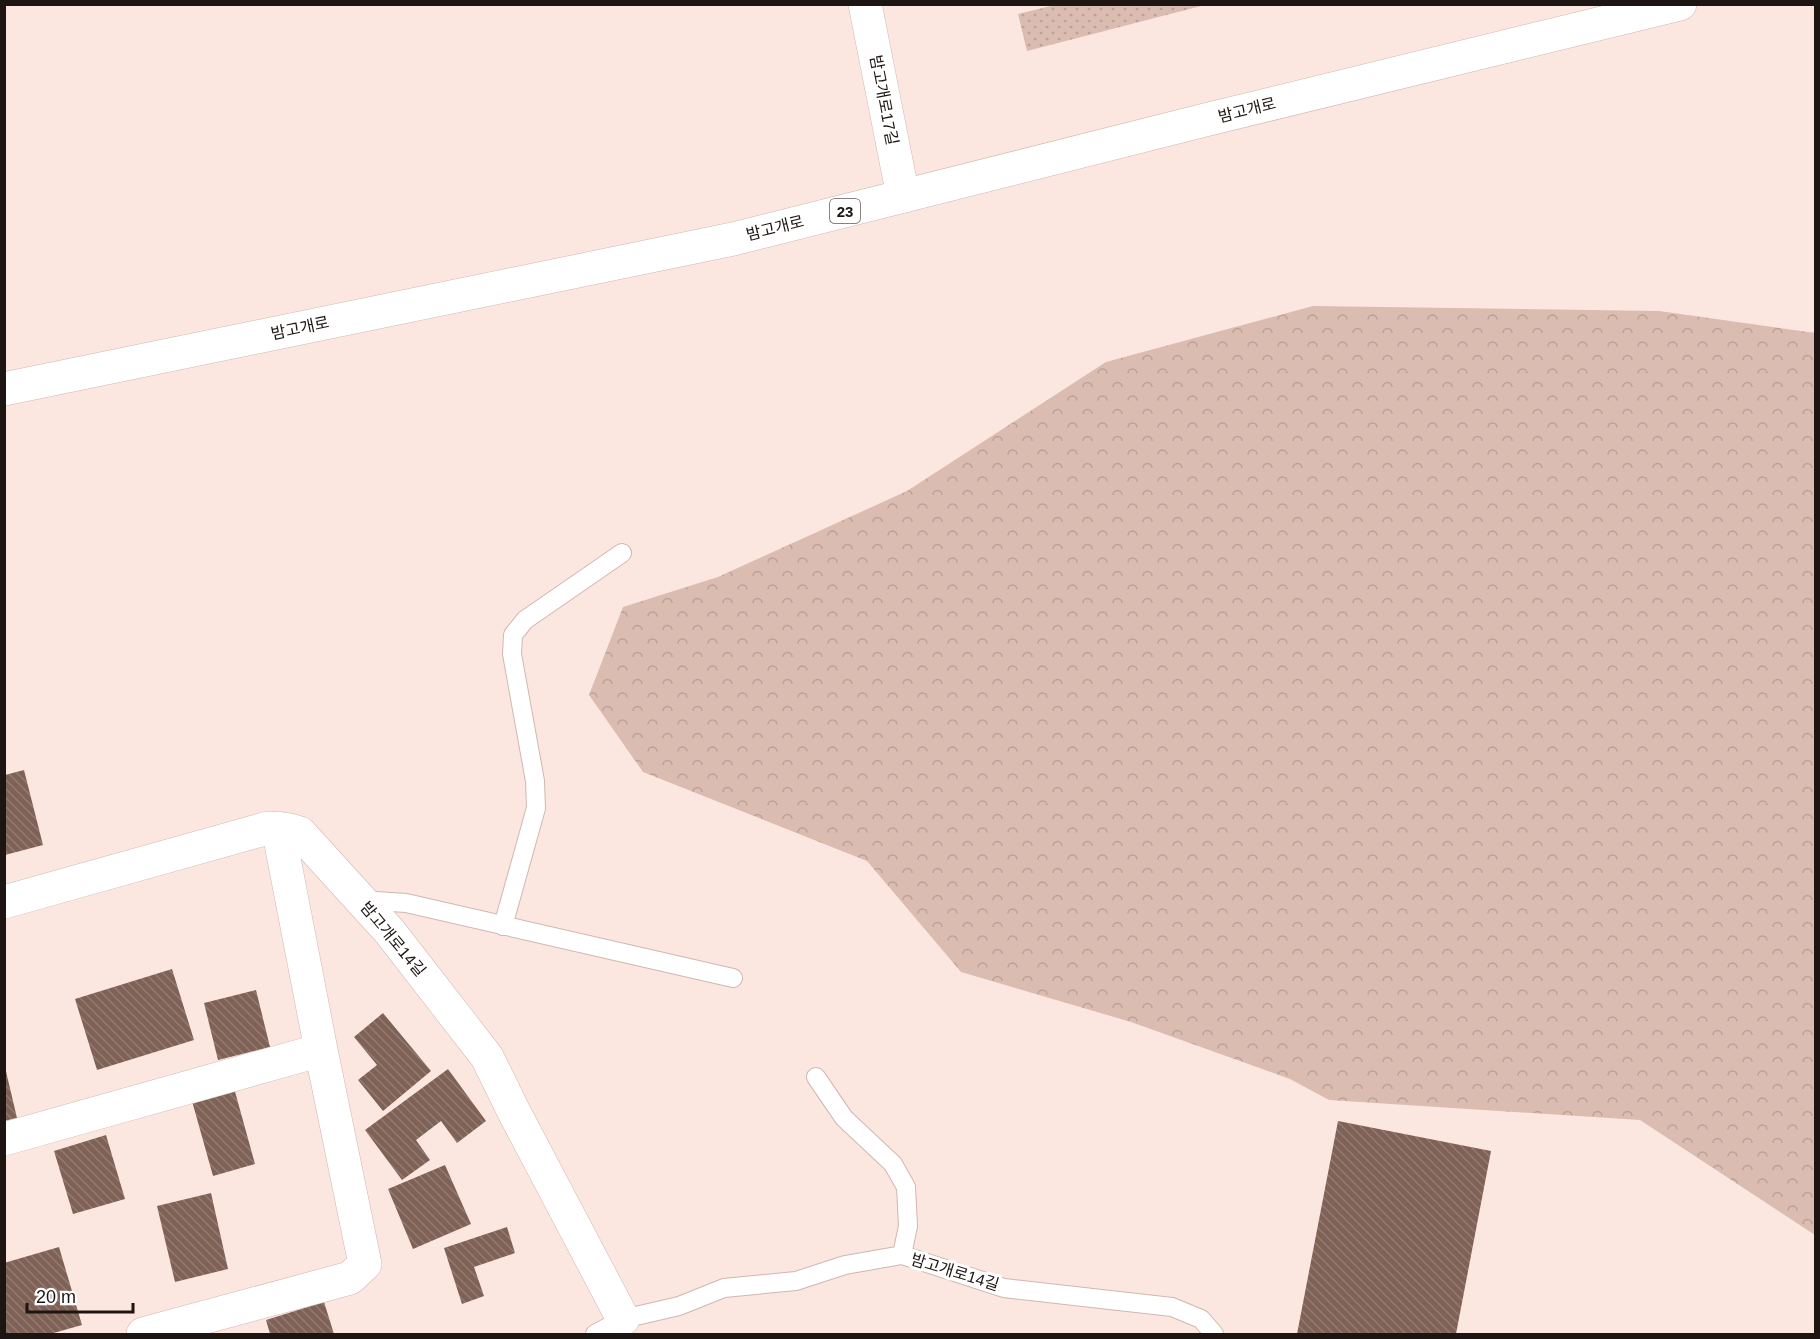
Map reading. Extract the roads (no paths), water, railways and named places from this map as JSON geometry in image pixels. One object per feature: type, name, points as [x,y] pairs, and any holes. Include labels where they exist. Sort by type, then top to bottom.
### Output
[{"type":"street","name":"밤고개로17길","points":[[865,4],[903,196]]},
{"type":"street","name":"밤고개로","points":[[4,389],[733,239],[1680,4]]},
{"type":"street","points":[[4,902],[268,828],[278,828],[365,1264],[350,1278],[143,1335]]},
{"type":"street","name":"밤고개로14길","points":[[278,828],[300,833],[390,932],[487,1057],[623,1319]]},
{"type":"street","points":[[4,1139],[321,1050]]},
{"type":"lane","points":[[503,926],[536,808],[535,781],[512,654],[513,635],[525,620],[622,553]]},
{"type":"lane","points":[[361,900],[406,903],[733,978]]},
{"type":"lane","points":[[816,1077],[844,1118],[893,1164],[906,1187],[908,1226],[902,1255]]},
{"type":"lane","name":"밤고개로14길","points":[[595,1335],[623,1319],[679,1306],[724,1288],[796,1281],[845,1265],[902,1255],[1004,1288],[1172,1307],[1201,1319],[1214,1335]]}]
